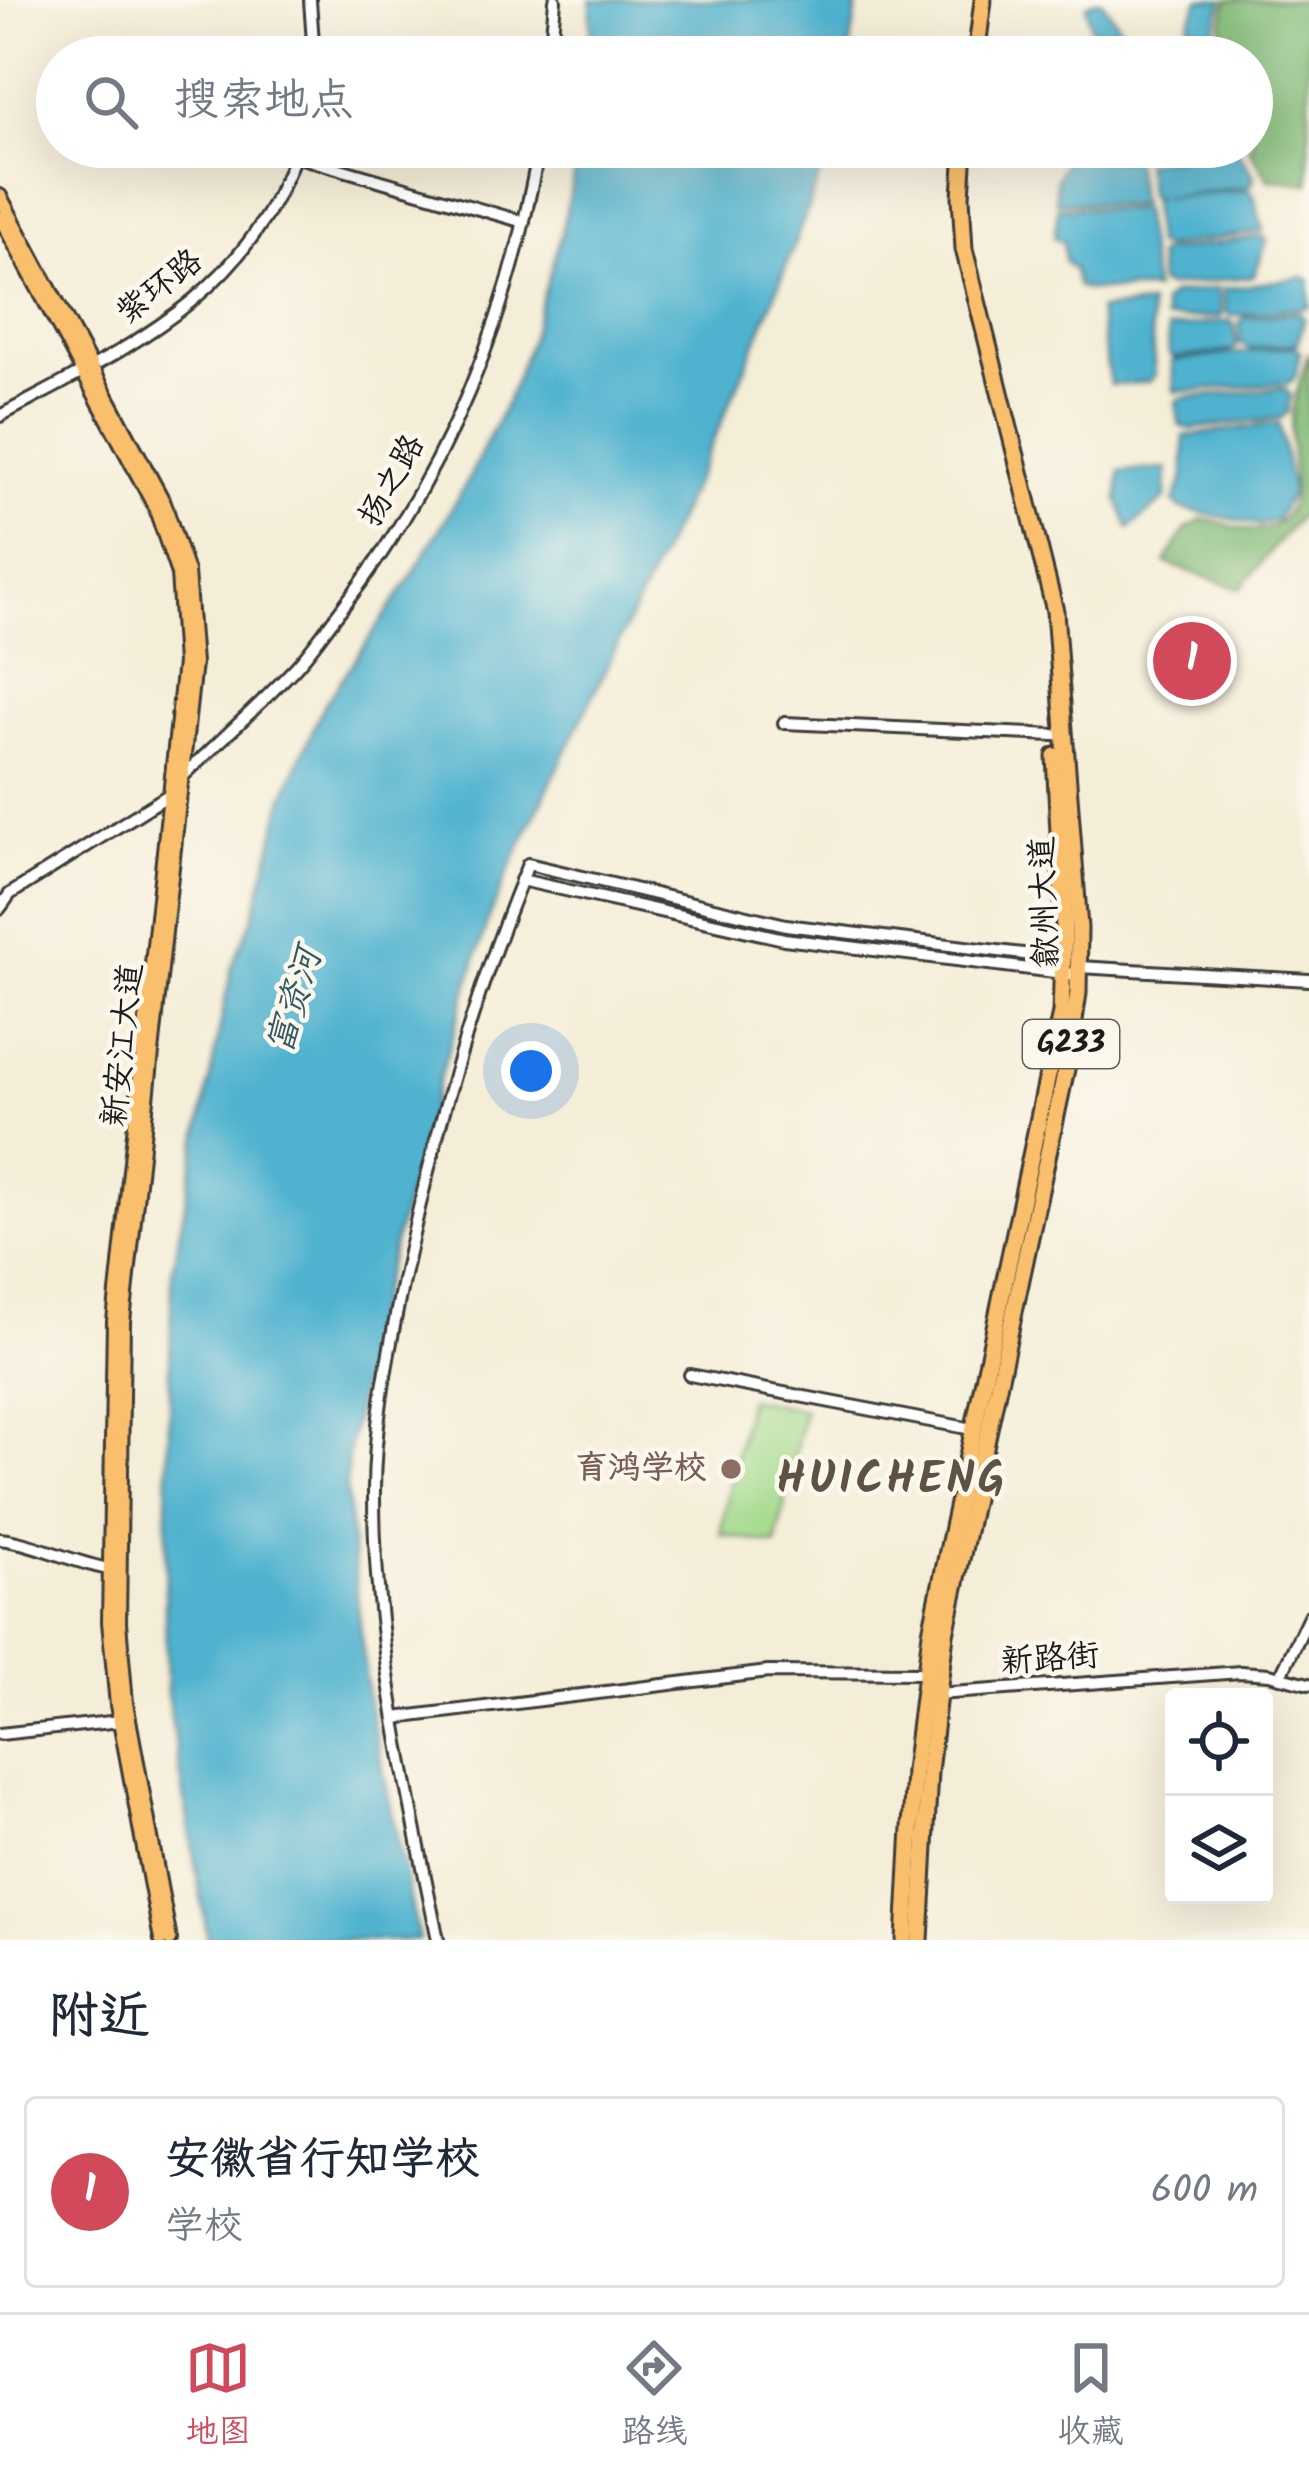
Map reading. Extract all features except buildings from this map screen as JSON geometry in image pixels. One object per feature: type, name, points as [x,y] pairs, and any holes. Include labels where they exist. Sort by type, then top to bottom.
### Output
[{"type":"highway","points":[[968,36],[973,0]]},
{"type":"highway","points":[[979,36],[983,0]]},
{"type":"highway","name":"歙州大道","points":[[905,1940],[914,1771],[942,1571],[1073,967],[1040,587],[954,251],[952,168]]},
{"type":"highway","name":"歙州大道","points":[[920,1940],[937,1694],[960,1553],[1069,1055],[1073,967],[1073,819],[1055,611],[970,282],[961,215],[963,168]]},
{"type":"main road","name":"新安江大道","points":[[0,196],[155,508],[178,574],[184,663],[114,1321],[109,1568],[110,1649],[160,1940]]},
{"type":"main road","name":"新安江大道","points":[[0,217],[164,503],[187,572],[194,663],[126,1293],[120,1390],[121,1667],[170,1940]]},
{"type":"street","points":[[310,0],[313,36]]},
{"type":"street","points":[[552,36],[555,0]]},
{"type":"street","name":"紫环路","points":[[0,416],[165,325],[213,286],[267,218],[289,168]]},
{"type":"street","points":[[351,168],[524,222]]},
{"type":"street","name":"扬之路","points":[[182,778],[296,667],[403,524],[484,357],[511,279],[535,168]]},
{"type":"street","points":[[784,723],[1054,735]]},
{"type":"street","points":[[0,908],[10,894],[170,794]]},
{"type":"street","points":[[438,1940],[394,1718],[375,1536],[379,1423],[404,1277],[436,1138],[482,985],[528,864],[786,925],[1073,967]]},
{"type":"street","points":[[521,880],[784,939],[1073,967],[1309,980]]},
{"type":"street","points":[[690,1375],[972,1429]]},
{"type":"street","points":[[0,1539],[38,1545],[58,1557],[109,1568]]},
{"type":"street","points":[[1280,1677],[1309,1616]]},
{"type":"street","points":[[394,1718],[768,1672],[925,1673]]},
{"type":"street","name":"新路街","points":[[937,1694],[1241,1672],[1309,1684]]},
{"type":"street","points":[[0,1734],[120,1721]]},
{"type":"green space","points":[[1227,0],[1309,0],[1309,184],[1269,179],[1262,168],[1273,168],[1273,36],[1220,36]]},
{"type":"green space","points":[[1309,352],[1309,504],[1240,589],[1165,563],[1186,529],[1202,519],[1257,530],[1279,522],[1287,512],[1293,484],[1292,415]]},
{"type":"green space","points":[[748,1398],[804,1410],[776,1545],[720,1534]]},
{"type":"water","points":[[591,0],[858,0],[852,36],[590,36]]},
{"type":"water","points":[[1199,0],[1223,0],[1214,36],[1183,36]]},
{"type":"water","points":[[1102,1],[1127,36],[1093,36],[1086,6]]},
{"type":"water","name":"富资河","points":[[575,168],[822,168],[721,424],[487,923],[372,1323],[346,1487],[368,1699],[419,1940],[208,1940],[167,1694],[172,1270],[232,966],[253,918],[284,797],[322,708],[410,579],[467,482],[508,399],[560,238]]},
{"type":"water","points":[[1062,168],[1135,168],[1140,206],[1056,202]]},
{"type":"water","points":[[1145,168],[1249,168],[1254,176],[1251,186],[1163,198],[1248,190],[1254,195],[1263,231],[1161,248],[1155,245],[1151,202],[1156,198],[1149,198]]},
{"type":"water","points":[[1058,207],[1142,210],[1154,290],[1077,286],[1073,269],[1065,262],[1063,242],[1054,238]]},
{"type":"water","points":[[1263,236],[1267,240],[1254,276],[1169,287],[1159,284],[1157,255],[1162,252]]},
{"type":"water","points":[[1309,280],[1309,307],[1231,316],[1226,312],[1223,289]]},
{"type":"water","points":[[1218,288],[1219,317],[1165,319],[1163,303],[1171,295]]},
{"type":"water","points":[[1149,305],[1155,374],[1149,382],[1110,385],[1098,310]]},
{"type":"water","points":[[1300,312],[1304,318],[1298,343],[1250,349],[1240,343],[1239,324],[1244,318]]},
{"type":"water","points":[[1229,320],[1234,324],[1237,347],[1231,351],[1175,358],[1169,354],[1168,329]]},
{"type":"water","points":[[1296,346],[1300,352],[1295,377],[1289,383],[1174,389],[1172,361]]},
{"type":"water","points":[[1285,388],[1291,396],[1281,418],[1191,429],[1180,426],[1176,402],[1181,398]]},
{"type":"water","points":[[1279,423],[1292,491],[1276,520],[1259,525],[1179,508],[1174,502],[1184,477],[1184,436]]},
{"type":"water","points":[[1167,469],[1166,498],[1129,529],[1118,500],[1120,471]]},
{"type":"place","name":"安徽省行知学校","points":[[1192,661]]},
{"type":"place","name":"育鸿学校","points":[[731,1469]]},
{"type":"district","name":"HUICHENG","points":[[892,1481]]}]
